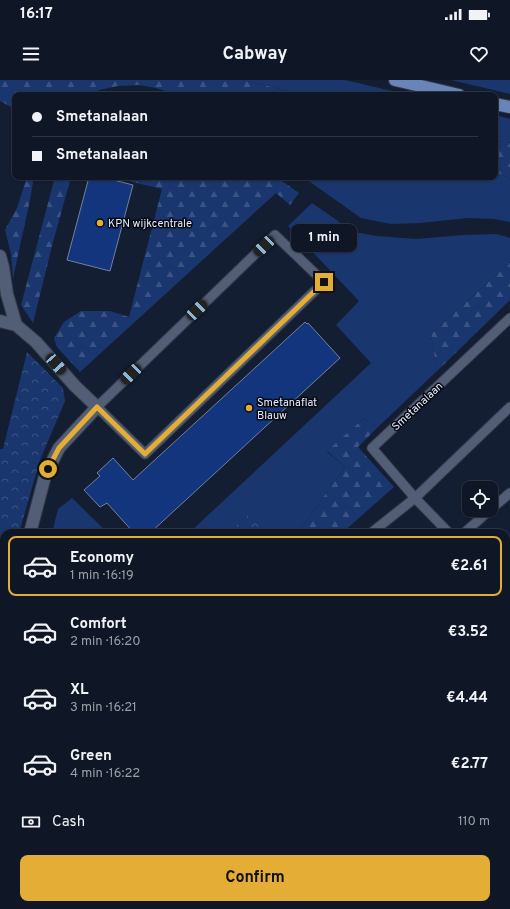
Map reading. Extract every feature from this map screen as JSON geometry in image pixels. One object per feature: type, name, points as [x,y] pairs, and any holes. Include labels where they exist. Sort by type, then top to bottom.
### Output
[{"type":"main road","points":[[395,80],[446,92]]},
{"type":"main road","points":[[498,105],[510,107]]},
{"type":"street","points":[[0,256],[7,294],[16,325]]},
{"type":"street","points":[[0,321],[16,325],[36,342],[75,386],[97,407],[59,448],[45,476],[31,529]]},
{"type":"lane","points":[[275,235],[324,282],[145,454],[97,407],[275,235]]},
{"type":"lane","name":"Smetanalaan","points":[[445,529],[415,498],[372,448],[510,318]]},
{"type":"lane","points":[[376,529],[415,498],[510,407]]},
{"type":"lane","points":[[498,503],[510,492]]},
{"type":"lane","points":[[469,529],[483,517]]},
{"type":"green space","points":[[0,80],[242,80],[293,92],[169,92],[139,85],[118,86],[95,92],[12,92],[12,107],[0,101]]},
{"type":"green space","points":[[242,80],[345,80],[396,92],[293,92]]},
{"type":"green space","points":[[451,80],[510,80],[510,94]]},
{"type":"green space","points":[[498,116],[510,119],[510,143],[498,141]]},
{"type":"green space","points":[[498,141],[510,143],[510,179],[498,173]]},
{"type":"green space","points":[[498,173],[510,179],[510,222],[494,219],[468,218],[420,223],[391,224],[361,218],[307,180],[498,180]]},
{"type":"green space","points":[[26,180],[33,180],[13,278],[11,254],[5,230],[17,208]]},
{"type":"green space","points":[[54,180],[70,180],[33,323],[21,305]]},
{"type":"green space","points":[[127,180],[280,180],[299,193],[290,205],[276,193],[80,372],[57,347],[54,338],[64,322],[81,311],[110,311],[129,317],[162,189]]},
{"type":"green space","points":[[312,203],[354,232],[377,236],[416,239],[497,234],[510,238],[510,262],[431,334],[437,371],[377,428],[364,418],[327,452],[345,467],[301,529],[193,529],[371,363],[336,325],[359,301],[288,226]]},
{"type":"green space","points":[[510,262],[510,300],[437,371],[431,334]]},
{"type":"green space","points":[[27,352],[63,388],[65,401],[40,460],[20,529],[0,529],[0,449],[3,449]]},
{"type":"green space","points":[[364,418],[377,428],[358,447],[394,487],[347,529],[301,529],[345,467],[327,451]]},
{"type":"green space","points":[[72,498],[104,529],[53,529],[58,509]]},
{"type":"green space","points":[[254,509],[273,529],[232,529]]},
{"type":"building","name":"KPN wijkcentrale","points":[[88,180],[114,180],[133,185],[110,271],[67,260]]},
{"type":"building","name":"Smetanaflat Blauw","points":[[305,322],[307,324],[308,323],[340,358],[154,529],[130,529],[107,503],[100,507],[84,490],[100,476],[97,473],[113,458],[133,480]]},
{"type":"place","name":"KPN wijkcentrale","points":[[100,223]]},
{"type":"place","name":"Smetanaflat Blauw","points":[[249,408]]},
{"type":"route","points":[[48,469],[59,448],[97,407],[145,454],[324,282]]}]
